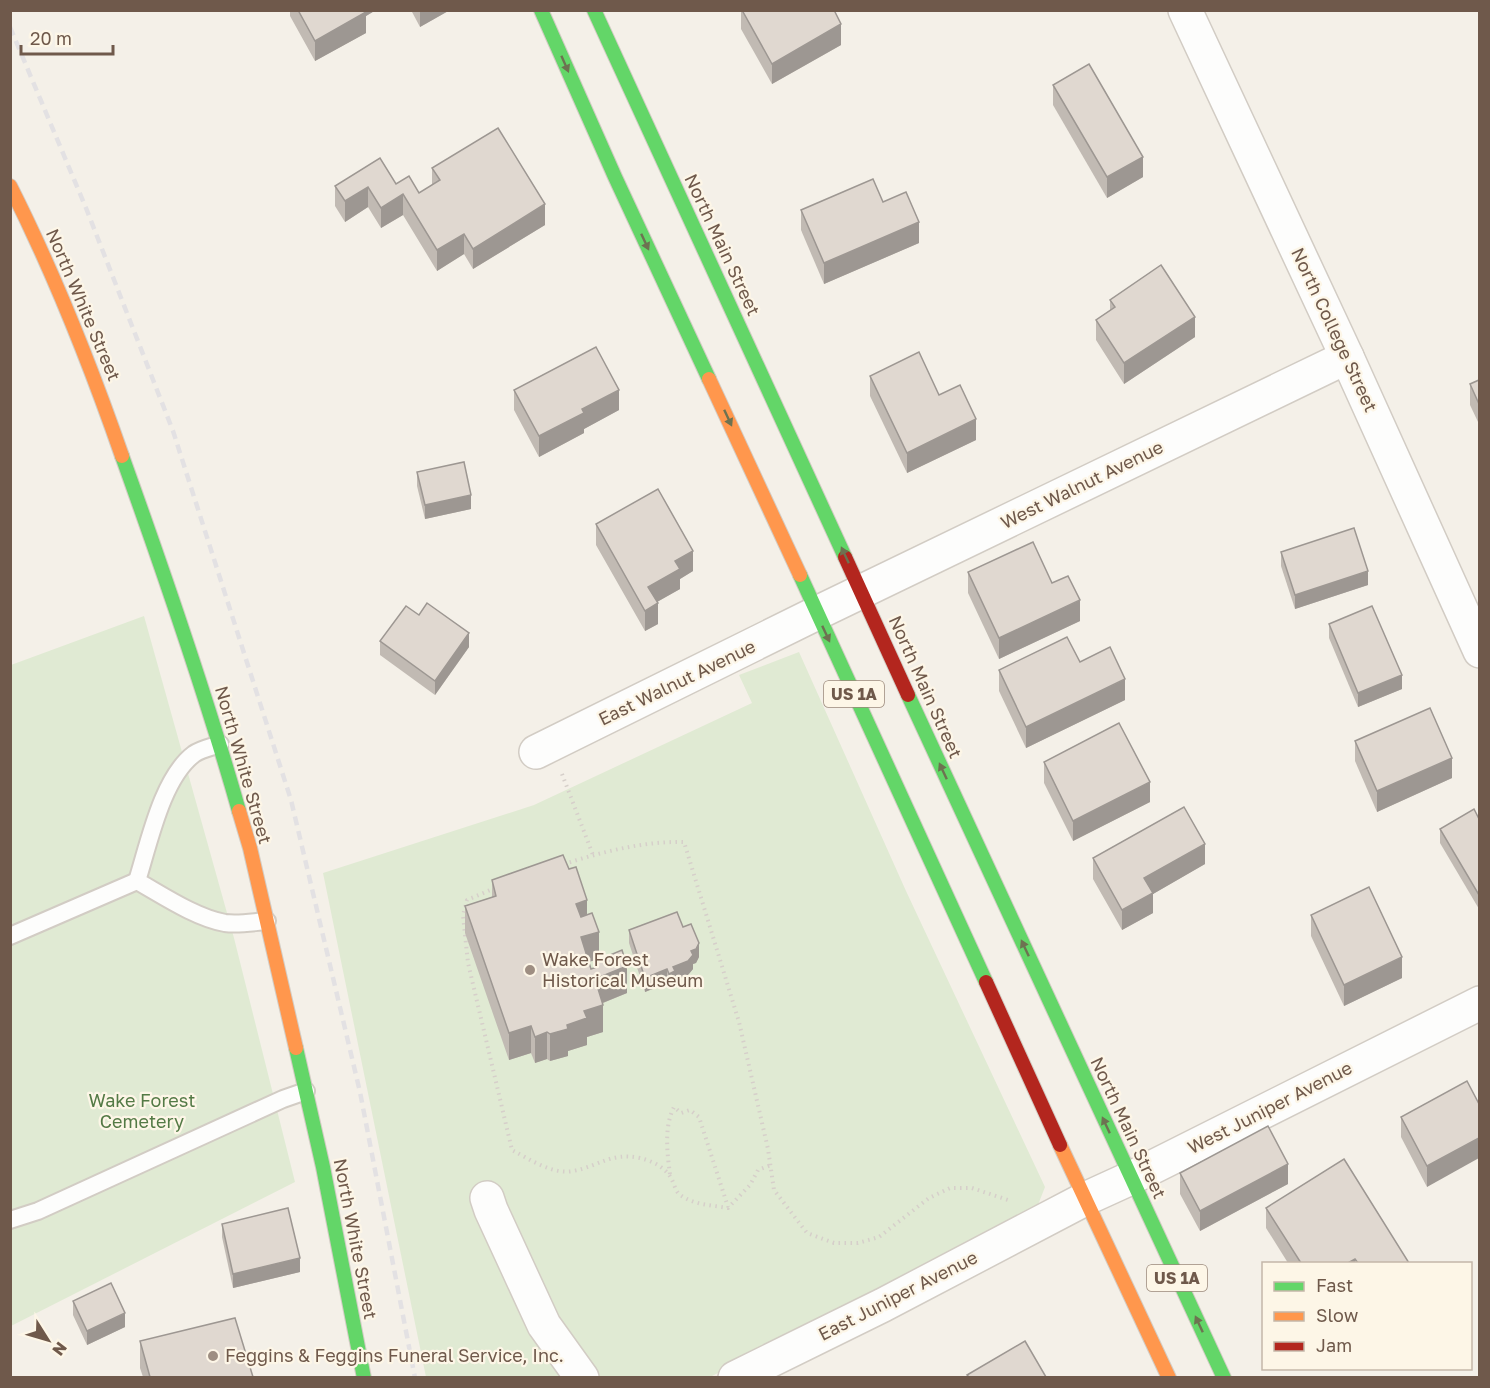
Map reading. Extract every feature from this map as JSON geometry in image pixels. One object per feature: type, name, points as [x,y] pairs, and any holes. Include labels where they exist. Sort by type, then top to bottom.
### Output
[{"type":"main road","name":"US 1A","points":[[541,10],[615,177],[817,613],[1073,1205],[1169,1377]]},
{"type":"main road","name":"North Main Street","points":[[594,10],[1224,1377]]},
{"type":"main road","name":"North White Street","points":[[10,186],[33,231],[94,377],[160,561],[220,744],[249,848],[306,1091],[364,1377]]},
{"type":"street","name":"North College Street","points":[[1185,10],[1347,357],[1479,651]]},
{"type":"street","name":"West Walnut Avenue","points":[[817,613],[1347,357]]},
{"type":"street","name":"East Walnut Avenue","points":[[544,749],[817,613]]},
{"type":"street","name":"West Juniper Avenue","points":[[1073,1205],[1131,1179],[1479,1003]]},
{"type":"street","points":[[487,1198],[544,1325],[582,1377]]},
{"type":"street","name":"East Juniper Avenue","points":[[735,1377],[882,1305],[1073,1205]]},
{"type":"lane","points":[[10,936],[137,881],[162,801],[181,767],[195,753],[220,744]]},
{"type":"lane","points":[[137,881],[173,901],[224,922],[267,921]]},
{"type":"lane","points":[[10,1220],[38,1211],[283,1099],[306,1091]]},
{"type":"path","points":[[544,749],[593,855]]},
{"type":"path","points":[[554,867],[593,855],[668,842],[684,842],[739,1022],[768,1149],[774,1190],[807,1233],[834,1243],[858,1243],[879,1237],[929,1198],[950,1188],[972,1188],[1007,1201],[1018,1202]]},
{"type":"path","points":[[504,884],[467,900],[463,915],[468,963],[512,1150],[538,1164],[572,1172],[619,1156],[642,1159],[663,1167],[678,1193],[697,1204],[728,1208]]},
{"type":"path","points":[[615,968],[635,962]]},
{"type":"path","points":[[670,1176],[667,1152],[669,1118],[674,1107],[681,1113],[690,1110],[699,1117],[728,1208]]},
{"type":"path","points":[[728,1208],[750,1185],[758,1170],[771,1166]]},
{"type":"green space","name":"Wake Forest Cemetery","points":[[144,616],[234,938],[295,1182],[11,1326],[11,665]]},
{"type":"green space","points":[[799,652],[906,891],[1045,1187],[1036,1210],[983,1240],[710,1377],[426,1377],[323,873],[534,805],[752,703],[739,675]]},
{"type":"building","points":[[298,10],[365,10],[366,12],[315,41]]},
{"type":"building","points":[[742,10],[834,10],[841,24],[772,64]]},
{"type":"building","points":[[1089,64],[1143,157],[1107,177],[1053,85]]},
{"type":"building","points":[[498,128],[545,204],[473,249],[464,234],[437,250],[403,194],[381,208],[368,187],[345,201],[335,186],[380,158],[396,184],[409,176],[419,193],[440,180],[432,168]]},
{"type":"building","points":[[873,179],[883,202],[906,192],[919,222],[824,263],[801,210]]},
{"type":"building","points":[[1161,265],[1195,317],[1124,363],[1096,320],[1115,307],[1110,300]]},
{"type":"building","points":[[596,347],[619,390],[582,409],[584,413],[539,436],[514,390]]},
{"type":"building","points":[[919,352],[939,395],[960,385],[976,419],[907,453],[870,376]]},
{"type":"building","points":[[1479,380],[1479,404],[1470,384]]},
{"type":"building","points":[[464,462],[471,495],[425,505],[417,472]]},
{"type":"building","points":[[658,489],[693,551],[675,561],[680,569],[648,587],[658,603],[645,611],[596,524]]},
{"type":"building","points":[[1354,528],[1368,571],[1295,595],[1281,552]]},
{"type":"building","points":[[1033,542],[1052,583],[1068,576],[1080,600],[999,638],[968,572]]},
{"type":"building","points":[[427,603],[469,633],[435,681],[380,641],[406,606],[419,615]]},
{"type":"building","points":[[1372,606],[1402,675],[1358,693],[1329,624]]},
{"type":"building","points":[[1067,637],[1080,662],[1110,647],[1125,679],[1026,727],[999,670]]},
{"type":"building","points":[[1430,708],[1452,758],[1377,791],[1355,741]]},
{"type":"building","points":[[1119,723],[1150,782],[1073,821],[1044,762]]},
{"type":"building","points":[[1184,807],[1205,844],[1144,878],[1153,893],[1122,910],[1093,858]]},
{"type":"building","points":[[1474,809],[1479,819],[1479,895],[1440,829]]},
{"type":"building","name":"Wake Forest Historical Museum","points":[[563,855],[569,869],[576,867],[587,900],[576,904],[581,917],[592,913],[599,932],[581,937],[591,969],[597,967],[596,961],[622,950],[627,966],[595,979],[603,1005],[584,1011],[587,1018],[567,1025],[568,1029],[550,1034],[547,1032],[535,1037],[531,1026],[509,1033],[465,906],[496,896],[492,880]]},
{"type":"building","points":[[1369,887],[1402,957],[1344,985],[1311,915]]},
{"type":"building","points":[[677,912],[683,927],[691,924],[699,943],[696,949],[691,951],[693,955],[688,961],[673,967],[675,971],[669,974],[667,969],[645,978],[629,930]]},
{"type":"building","points":[[1467,1081],[1479,1104],[1479,1138],[1427,1166],[1401,1117]]},
{"type":"building","points":[[1268,1126],[1288,1164],[1200,1211],[1180,1173]]},
{"type":"building","points":[[1344,1159],[1408,1262],[1357,1262],[1355,1259],[1350,1262],[1300,1262],[1266,1208]]},
{"type":"building","points":[[288,1208],[300,1258],[233,1274],[222,1224]]},
{"type":"building","points":[[111,1283],[125,1313],[87,1331],[73,1301]]},
{"type":"building","points":[[235,1318],[253,1377],[150,1377],[140,1341]]},
{"type":"building","points":[[1025,1341],[1046,1377],[969,1377],[967,1375]]},
{"type":"railway","points":[[10,27],[86,208],[173,431],[291,800],[360,1092],[415,1378]]},
{"type":"traffic: fast","points":[[541,10],[615,177],[709,379]]},
{"type":"traffic: fast","points":[[594,10],[845,557]]},
{"type":"traffic: fast","points":[[122,456],[184,632],[239,811]]},
{"type":"traffic: fast","points":[[800,575],[986,982]]},
{"type":"traffic: fast","points":[[908,695],[1224,1378]]},
{"type":"traffic: fast","points":[[296,1048],[323,1167],[364,1378]]},
{"type":"traffic: slow","points":[[10,186],[42,252],[70,319],[122,456]]},
{"type":"traffic: slow","points":[[709,379],[800,575]]},
{"type":"traffic: slow","points":[[239,811],[250,848],[296,1048]]},
{"type":"traffic: slow","points":[[1060,1145],[1169,1378]]},
{"type":"traffic: jam","points":[[845,557],[908,695]]},
{"type":"traffic: jam","points":[[986,982],[1060,1145]]},
{"type":"place","name":"Wake Forest Historical Museum","points":[[530,970]]},
{"type":"place","name":"Feggins & Feggins Funeral Service, Inc.","points":[[213,1356]]}]
